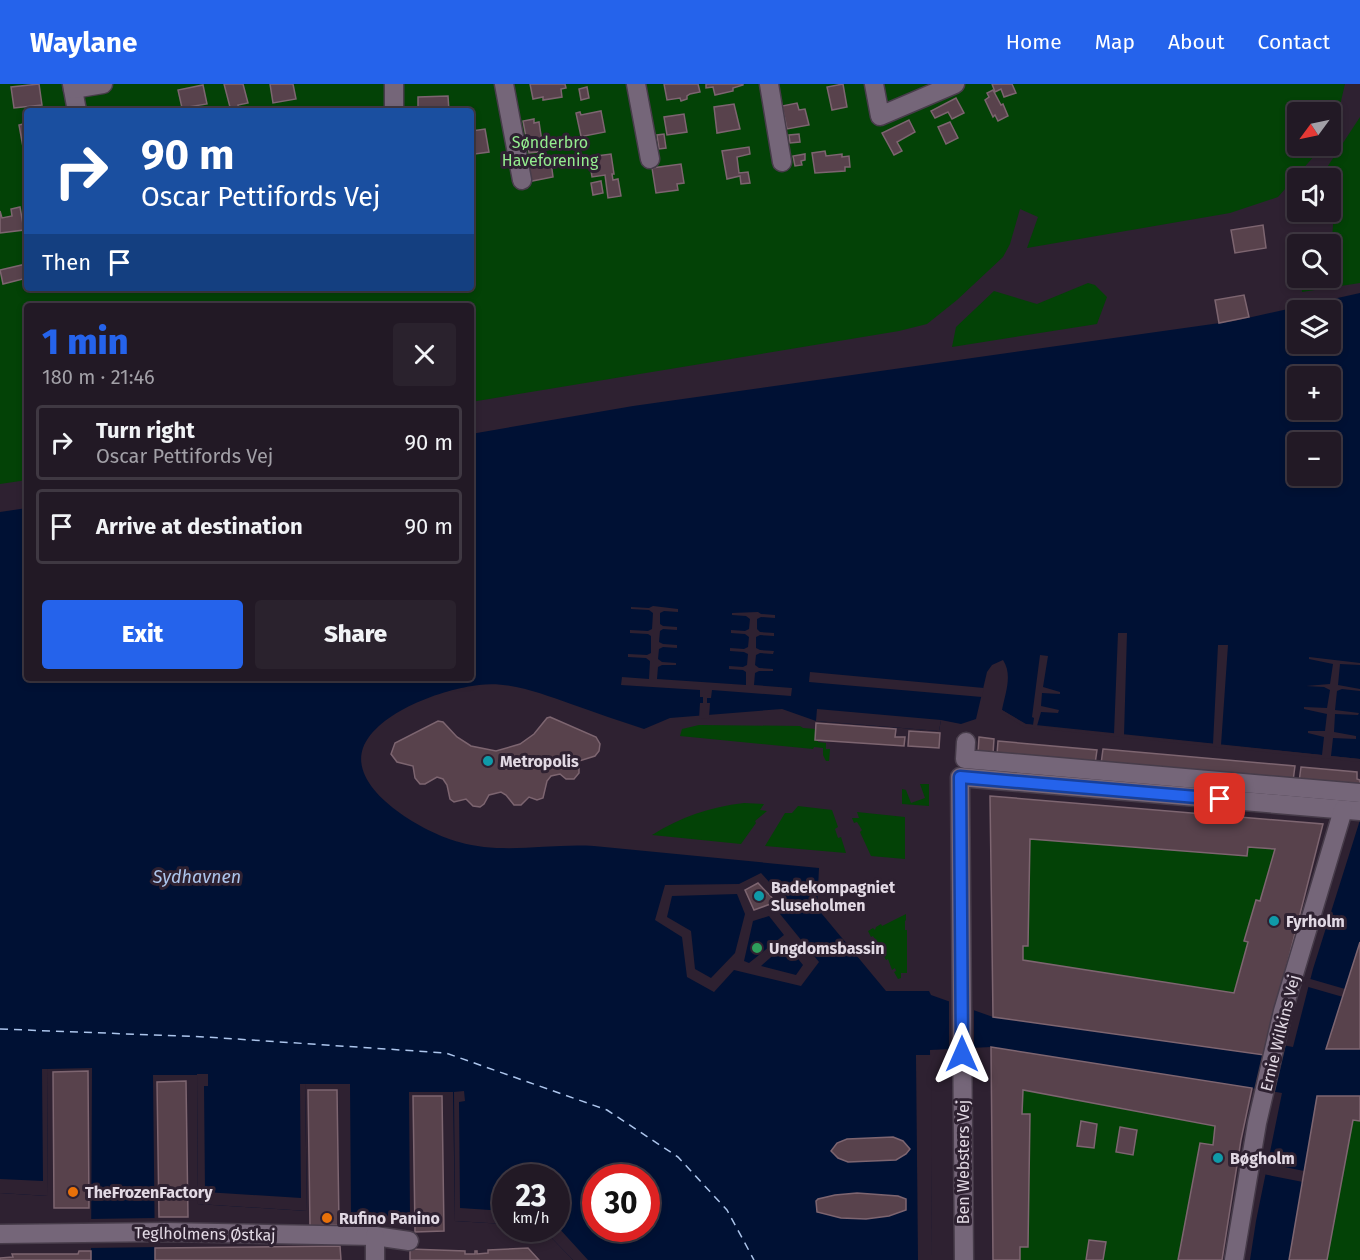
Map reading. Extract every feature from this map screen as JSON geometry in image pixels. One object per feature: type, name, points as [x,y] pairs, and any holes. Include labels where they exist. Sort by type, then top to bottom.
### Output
[{"type":"street","points":[[76,108],[73,87],[103,84]]},
{"type":"street","points":[[394,84],[394,108]]},
{"type":"street","points":[[504,84],[522,180]]},
{"type":"street","points":[[636,84],[650,159]]},
{"type":"street","points":[[769,84],[782,162]]},
{"type":"street","points":[[874,84],[880,116],[955,84]]},
{"type":"street","points":[[966,742],[965,759],[1360,793]]},
{"type":"street","name":"Ben Websters Vej","points":[[964,1260],[960,777],[1353,811]]},
{"type":"street","name":"Ernie Wilkins Vej","points":[[1234,1260],[1257,1123],[1283,1011],[1353,811]]},
{"type":"street","name":"Teglholmens Østkaj","points":[[0,1233],[166,1232],[375,1236],[409,1241]]},
{"type":"street","points":[[375,1236],[375,1260]]},
{"type":"green space","name":"Sønderbro Haveforening","points":[[0,84],[1345,84],[1341,102],[1287,102],[1287,156],[1314,156],[1304,168],[1287,168],[1287,187],[1278,197],[1230,213],[1027,248],[1038,217],[1020,209],[1010,244],[1003,257],[957,300],[927,324],[899,331],[474,402],[474,303],[24,303],[24,480],[0,484]]},
{"type":"green space","points":[[1360,117],[1360,283],[1341,286],[1341,234],[1332,234],[1333,222],[1341,222],[1341,168],[1327,168],[1334,156],[1341,156],[1341,146]]},
{"type":"green space","points":[[1088,283],[1095,285],[1107,297],[1097,324],[952,347],[956,327],[994,291],[1037,304]]},
{"type":"green space","points":[[1302,288],[1328,288],[1302,292]]},
{"type":"green space","points":[[699,725],[800,726],[816,729],[818,742],[826,743],[826,749],[830,749],[829,761],[826,761],[823,755],[823,748],[814,747],[813,749],[680,736],[682,729]]},
{"type":"green space","points":[[920,784],[929,784],[929,806],[902,804],[902,789],[906,790],[911,803],[925,798]]},
{"type":"green space","points":[[744,803],[764,804],[760,810],[767,811],[755,821],[756,823],[741,844],[652,835],[696,814]]},
{"type":"green space","points":[[798,806],[832,810],[838,827],[835,829],[838,838],[841,837],[846,853],[765,846],[785,813],[792,813]]},
{"type":"green space","points":[[857,812],[905,817],[905,859],[871,856],[860,832],[862,830],[852,818],[859,818]]},
{"type":"green space","points":[[1030,839],[1247,855],[1248,847],[1275,849],[1260,901],[1245,941],[1248,942],[1234,993],[1023,960],[1023,946],[1028,946]]},
{"type":"green space","points":[[906,914],[907,973],[901,973],[901,978],[898,979],[894,972],[895,968],[892,970],[888,959],[886,960],[868,931],[873,928],[875,930],[881,924],[882,926]]},
{"type":"green space","points":[[1023,1090],[1215,1126],[1213,1145],[1200,1143],[1178,1260],[1020,1260],[1020,1247],[1028,1247],[1030,1115],[1022,1114]]},
{"type":"green space","points":[[1353,1120],[1360,1121],[1360,1260],[1327,1260]]},
{"type":"water","name":"Sydhavnen","points":[[1360,293],[1360,759],[1026,724],[1002,710],[1008,678],[1003,660],[992,665],[987,672],[976,719],[961,724],[941,720],[939,731],[816,721],[782,709],[670,718],[644,729],[538,693],[491,684],[448,691],[413,704],[382,724],[363,748],[362,764],[367,780],[378,795],[393,808],[428,830],[459,842],[493,848],[594,846],[819,868],[817,908],[886,991],[929,991],[931,995],[993,1017],[1263,1055],[1266,1042],[1293,1047],[1313,969],[1360,820],[1360,942],[1326,1049],[1360,1049],[1360,1096],[1317,1096],[1289,1260],[1250,1260],[1282,1093],[991,1047],[930,1050],[932,1260],[573,1260],[556,1242],[570,1242],[570,1164],[492,1164],[492,1223],[455,1221],[453,1092],[409,1092],[410,1218],[351,1214],[350,1084],[305,1084],[307,1211],[198,1204],[197,1075],[153,1075],[155,1260],[91,1260],[92,1068],[47,1069],[48,1196],[0,1193],[0,512],[24,508],[24,681],[474,681],[474,433],[633,406],[1234,321],[1287,309],[1287,354],[1341,354],[1341,300],[1328,300]]},
{"type":"pier","points":[[653,606],[678,609],[678,612],[660,613],[660,624],[677,627],[677,630],[663,629],[660,631],[659,642],[677,645],[677,648],[659,649],[658,659],[662,662],[676,663],[676,665],[658,667],[657,679],[746,685],[746,672],[729,669],[729,666],[747,665],[748,654],[730,651],[730,648],[748,647],[749,637],[745,634],[731,633],[731,630],[749,629],[750,619],[746,616],[732,615],[732,613],[758,612],[775,615],[775,618],[757,619],[757,629],[760,632],[774,633],[774,636],[756,637],[756,648],[774,651],[773,654],[756,655],[755,665],[759,668],[773,669],[773,671],[755,673],[754,685],[792,688],[791,696],[712,690],[711,698],[707,698],[707,703],[710,703],[709,718],[699,719],[700,703],[703,703],[700,690],[621,685],[622,677],[649,679],[650,661],[646,658],[628,657],[628,654],[647,655],[651,653],[651,636],[630,633],[630,630],[648,631],[652,629],[653,613],[649,610],[631,609],[631,607],[649,608]]},
{"type":"pier","points":[[1118,633],[1127,633],[1124,735],[1213,744],[1218,645],[1228,645],[1221,745],[1322,755],[1324,737],[1308,733],[1308,731],[1325,731],[1327,714],[1304,709],[1304,707],[1327,708],[1330,690],[1324,687],[1306,686],[1330,684],[1333,664],[1309,659],[1309,657],[1360,663],[1360,665],[1340,664],[1338,685],[1360,689],[1360,691],[1342,689],[1337,691],[1335,710],[1359,713],[1358,715],[1335,714],[1334,732],[1356,736],[1356,739],[1333,738],[1331,756],[1360,759],[1360,762],[1024,727],[1002,713],[1002,710],[1025,724],[1033,725],[1040,655],[1048,656],[1043,687],[1060,692],[1060,694],[1042,693],[1041,706],[1059,710],[1058,713],[1041,712],[1037,726],[1114,734]]},
{"type":"pier","points":[[810,672],[984,688],[982,697],[809,682]]},
{"type":"pier","points":[[817,709],[941,720],[939,731],[816,721]]},
{"type":"pier","points":[[761,873],[770,883],[818,884],[817,895],[782,895],[793,908],[780,914],[819,962],[801,986],[734,970],[714,992],[687,977],[682,937],[655,920],[665,885],[739,884]],"holes":[[[737,894],[745,914],[735,953],[711,978],[695,969],[691,931],[667,917],[672,896]],[[769,916],[784,935],[749,963],[744,961],[753,921]],[[786,944],[803,965],[796,975],[761,966]]]},
{"type":"pier","points":[[1307,978],[1345,989],[1343,997],[1305,986]]},
{"type":"pier","points":[[949,998],[974,1007],[974,1051],[949,1052]]},
{"type":"pier","points":[[916,1055],[931,1055],[932,1260],[918,1260]]},
{"type":"pier","points":[[42,1069],[47,1069],[48,1196],[0,1193],[0,1179],[43,1181]]},
{"type":"pier","points":[[197,1074],[208,1074],[208,1086],[204,1086],[205,1192],[301,1198],[300,1084],[305,1084],[307,1211],[198,1204]]},
{"type":"pier","points":[[464,1091],[465,1101],[459,1102],[460,1208],[492,1210],[492,1223],[455,1221],[454,1092]]},
{"type":"pier","points":[[1265,1163],[1304,1171],[1303,1182],[1263,1174]]},
{"type":"pier","points":[[157,1218],[158,1247],[88,1248],[89,1219]]},
{"type":"pier","points":[[570,1240],[588,1260],[573,1260],[556,1242]]},
{"type":"building","points":[[39,84],[42,105],[14,108],[11,87]]},
{"type":"building","points":[[224,84],[243,84],[248,103],[238,105],[239,108],[230,108]]},
{"type":"building","points":[[270,84],[293,84],[296,99],[273,103]]},
{"type":"building","points":[[530,84],[565,84],[566,88],[561,89],[562,97],[533,99]]},
{"type":"building","points":[[664,84],[698,84],[700,92],[690,94],[687,99],[681,101],[680,98],[667,100]]},
{"type":"building","points":[[706,84],[743,85],[733,88],[733,91],[715,95],[713,87],[706,88]]},
{"type":"building","points":[[843,84],[847,107],[832,110],[827,87]]},
{"type":"building","points":[[992,84],[1012,84],[1016,93],[1004,97],[1001,89],[995,92]]},
{"type":"building","points":[[203,85],[207,104],[182,108],[178,90]]},
{"type":"building","points":[[587,87],[589,98],[581,100],[579,89]]},
{"type":"building","points":[[993,90],[1008,116],[998,121],[995,115],[993,117],[985,100],[989,97],[987,93]]},
{"type":"building","points":[[448,96],[449,108],[418,108],[418,97]]},
{"type":"building","points":[[956,98],[964,113],[952,119],[948,112],[935,118],[931,111]]},
{"type":"building","points":[[797,103],[799,110],[805,109],[809,125],[787,129],[782,106]]},
{"type":"building","points":[[734,104],[740,129],[717,133],[714,107]]},
{"type":"building","points":[[601,111],[605,132],[584,136],[585,140],[582,141],[576,113],[580,112],[581,115]]},
{"type":"building","points":[[684,114],[687,132],[667,135],[664,117]]},
{"type":"building","points":[[534,119],[534,123],[539,122],[542,142],[536,143],[538,152],[529,153],[523,121]]},
{"type":"building","points":[[909,120],[915,132],[897,142],[902,151],[894,155],[882,133]]},
{"type":"building","points":[[950,122],[958,138],[946,144],[938,127]]},
{"type":"building","points":[[24,124],[24,147],[23,147],[19,125]]},
{"type":"building","points":[[485,129],[489,152],[475,154],[474,131]]},
{"type":"building","points":[[664,134],[666,148],[659,149],[657,135]]},
{"type":"building","points":[[799,134],[800,142],[790,143],[789,135]]},
{"type":"building","points":[[749,147],[750,154],[737,157],[739,173],[748,172],[750,183],[741,184],[740,176],[727,179],[722,151]]},
{"type":"building","points":[[825,151],[826,156],[842,154],[842,157],[849,156],[850,167],[845,167],[845,171],[815,173],[812,153]]},
{"type":"building","points":[[611,154],[613,180],[618,179],[621,196],[608,198],[605,175],[592,177],[589,157]]},
{"type":"building","points":[[805,154],[805,160],[801,161],[802,165],[795,166],[793,156]]},
{"type":"building","points":[[551,162],[553,177],[527,182],[524,167]]},
{"type":"building","points":[[681,164],[684,183],[677,184],[678,190],[656,193],[652,168]]},
{"type":"building","points":[[601,181],[603,193],[593,195],[591,183]]},
{"type":"building","points":[[20,207],[24,230],[0,233],[0,211],[2,218],[12,216],[11,209]]},
{"type":"building","points":[[1263,225],[1266,248],[1235,253],[1231,230]]},
{"type":"building","points":[[24,264],[24,279],[3,284],[0,270]]},
{"type":"building","points":[[1244,295],[1249,317],[1219,323],[1215,300]]},
{"type":"building","name":"Metropolis","points":[[550,717],[596,737],[600,744],[599,751],[595,756],[579,761],[579,773],[574,779],[566,779],[560,774],[551,776],[547,781],[543,798],[537,800],[529,797],[521,805],[514,805],[501,792],[489,795],[480,807],[473,806],[466,799],[454,802],[450,799],[443,779],[437,777],[425,784],[420,784],[415,778],[413,766],[397,762],[391,754],[395,743],[438,721],[443,722],[457,737],[471,746],[496,751],[520,744],[534,734]]},
{"type":"building","points":[[816,723],[896,729],[895,737],[905,737],[904,746],[815,740]]},
{"type":"building","points":[[909,731],[940,733],[939,748],[908,746]]},
{"type":"building","points":[[979,737],[994,739],[993,754],[978,753]]},
{"type":"building","points":[[998,741],[1097,750],[1095,764],[997,755]]},
{"type":"building","points":[[1103,749],[1295,766],[1293,781],[1101,764]]},
{"type":"building","points":[[1301,767],[1357,772],[1360,787],[1299,782]]},
{"type":"building","name":"Fyrholm","points":[[990,796],[1323,824],[1264,1055],[993,1017]],"holes":[[[1030,839],[1247,856],[1248,847],[1275,849],[1260,901],[1256,900],[1244,941],[1248,942],[1234,993],[1023,960],[1023,946],[1028,946]]]},
{"type":"building","name":"Badekompagniet Sluseholmen","points":[[758,883],[776,902],[754,910],[745,890]]},
{"type":"building","points":[[1360,942],[1360,1049],[1326,1049]]},
{"type":"building","name":"Bøgholm","points":[[991,1047],[1252,1088],[1241,1140],[1222,1260],[1178,1260],[1200,1143],[1213,1145],[1215,1126],[1023,1090],[1022,1114],[1030,1114],[1028,1247],[1020,1247],[1020,1260],[993,1260]]},
{"type":"building","points":[[88,1071],[89,1208],[54,1208],[53,1072]]},
{"type":"building","points":[[186,1081],[188,1217],[159,1217],[157,1082]]},
{"type":"building","points":[[308,1090],[337,1090],[339,1225],[310,1226]]},
{"type":"building","points":[[413,1096],[442,1096],[444,1231],[415,1232]]},
{"type":"building","points":[[1317,1096],[1360,1096],[1360,1121],[1353,1120],[1327,1260],[1289,1260]]},
{"type":"building","points":[[1081,1121],[1097,1124],[1094,1148],[1077,1146]]},
{"type":"building","points":[[1120,1127],[1137,1130],[1133,1155],[1116,1152]]},
{"type":"building","points":[[893,1137],[903,1141],[910,1149],[896,1160],[848,1162],[838,1158],[831,1151],[837,1143],[847,1139]]},
{"type":"building","points":[[857,1193],[898,1196],[906,1199],[906,1210],[889,1216],[866,1219],[841,1218],[817,1212],[816,1201],[818,1199]]},
{"type":"building","points":[[1089,1240],[1106,1242],[1103,1260],[1086,1260]]},
{"type":"building","points":[[340,1246],[341,1260],[155,1260],[155,1248]]},
{"type":"building","points":[[528,1248],[539,1260],[410,1260],[410,1249],[465,1251],[465,1254],[475,1254],[477,1251],[477,1254],[488,1253],[488,1250]]},
{"type":"building","points":[[79,1251],[91,1251],[91,1260],[0,1260],[0,1258],[13,1257],[12,1254],[78,1254]]},
{"type":"ferry route","points":[[0,1029],[206,1037],[446,1053],[607,1110],[678,1157],[727,1210],[754,1260]]},
{"type":"place","name":"Metropolis","points":[[488,761]]},
{"type":"place","name":"Badekompagniet Sluseholmen","points":[[759,896]]},
{"type":"place","name":"Fyrholm","points":[[1274,921]]},
{"type":"place","name":"Ungdomsbassin","points":[[757,948]]},
{"type":"place","name":"Bøgholm","points":[[1218,1158]]},
{"type":"place","name":"TheFrozenFactory","points":[[73,1192]]},
{"type":"place","name":"Rufino Panino","points":[[327,1218]]},
{"type":"route","points":[[962,1054],[960,777],[1220,799]]}]
